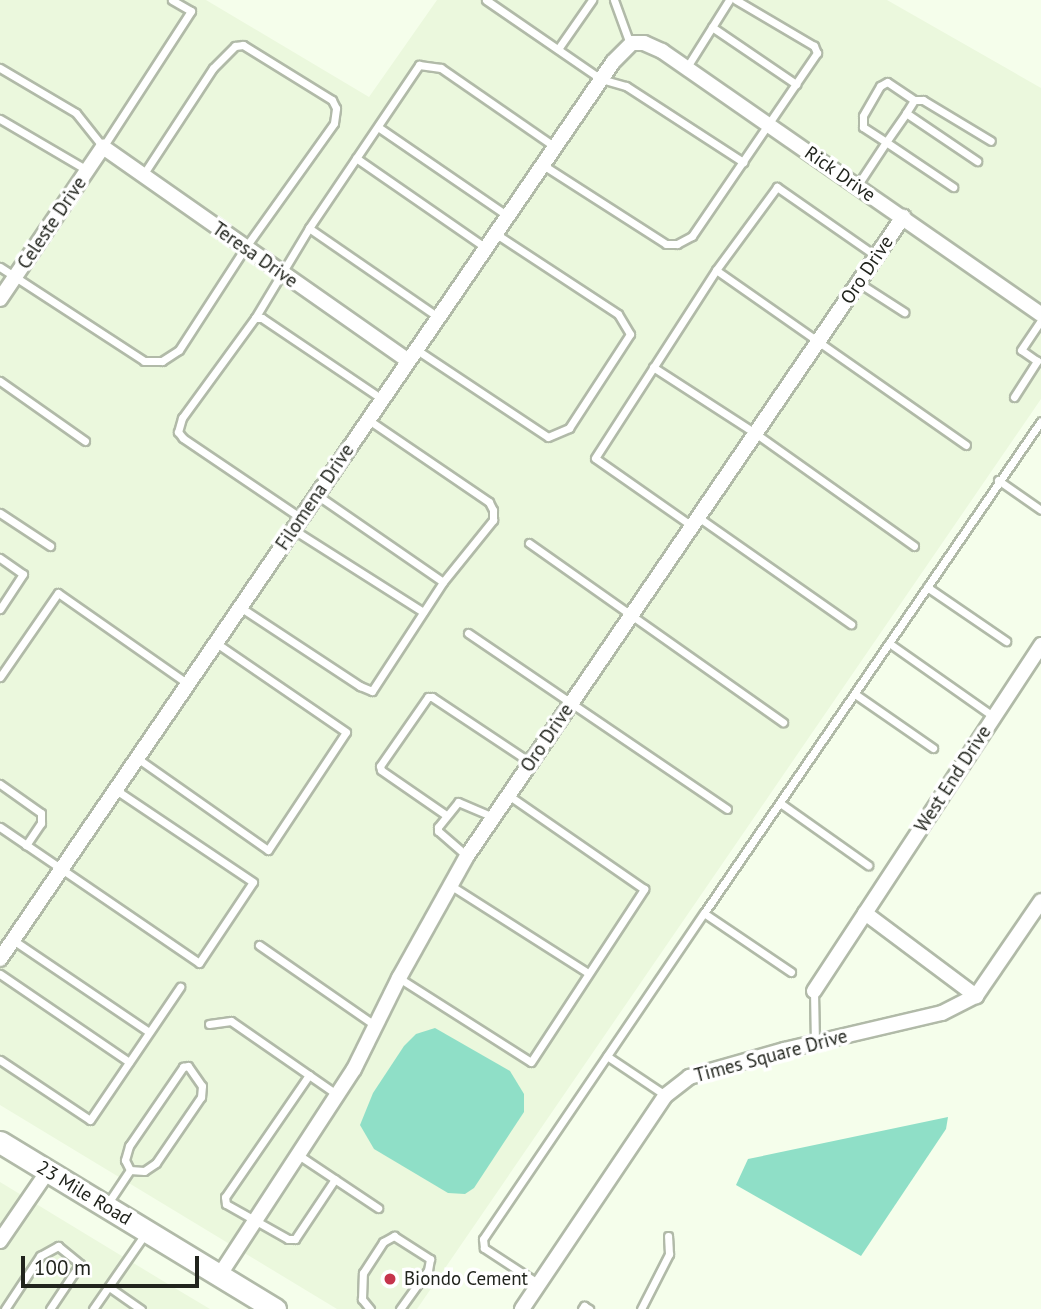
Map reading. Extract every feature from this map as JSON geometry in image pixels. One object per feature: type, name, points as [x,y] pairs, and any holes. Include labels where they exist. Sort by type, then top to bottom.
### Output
[{"type":"main road","name":"23 Mile Road","points":[[0,1142],[275,1309]]},
{"type":"street","name":"Rick Drive","points":[[633,43],[653,46],[1041,314]]},
{"type":"street","name":"Filomena Drive","points":[[5,949],[601,79],[633,43]]},
{"type":"street","name":"Celeste Drive","points":[[0,299],[103,147]]},
{"type":"street","name":"Teresa Drive","points":[[103,147],[281,273],[413,355]]},
{"type":"street","name":"Oro Drive","points":[[219,1276],[338,1095],[467,856],[902,217]]},
{"type":"street","name":"West End Drive","points":[[814,991],[1041,645]]},
{"type":"street","name":"Times Square Drive","points":[[522,1309],[665,1096],[689,1077],[815,1042],[942,1013],[976,996],[1041,901]]},
{"type":"street","points":[[865,913],[976,996]]},
{"type":"street","points":[[0,1241],[48,1171]]},
{"type":"lane","points":[[0,68],[76,113],[103,147],[191,11],[172,0]]},
{"type":"lane","points":[[486,0],[601,79],[626,86],[743,162]]},
{"type":"lane","points":[[558,50],[592,0]]},
{"type":"lane","points":[[614,0],[633,43]]},
{"type":"lane","points":[[686,68],[729,0]]},
{"type":"lane","points":[[543,165],[660,241],[672,244],[692,236],[815,57],[814,46],[736,0]]},
{"type":"lane","points":[[712,27],[796,84]]},
{"type":"lane","points":[[0,267],[144,361],[162,361],[179,350],[245,248],[334,122],[336,108],[331,100],[243,45],[235,46],[213,68],[143,175]]},
{"type":"lane","points":[[423,612],[297,524],[178,432],[183,418],[256,318],[309,228],[419,65],[441,68],[555,147]]},
{"type":"lane","points":[[953,187],[863,127],[863,117],[880,86],[887,82],[914,100],[923,100],[991,141]]},
{"type":"lane","points":[[858,186],[914,100]]},
{"type":"lane","points":[[906,113],[976,161]]},
{"type":"lane","points":[[0,119],[88,171]]},
{"type":"lane","points":[[378,127],[508,216]]},
{"type":"lane","points":[[356,158],[486,248]]},
{"type":"lane","points":[[851,624],[595,458],[716,270],[777,187],[876,256]]},
{"type":"lane","points":[[309,228],[439,317]]},
{"type":"lane","points":[[413,355],[548,437],[569,428],[630,334],[618,314],[496,234]]},
{"type":"lane","points":[[716,270],[966,444]]},
{"type":"lane","points":[[858,282],[904,312]]},
{"type":"lane","points":[[256,318],[262,318],[382,400]]},
{"type":"lane","points":[[1014,397],[1037,361],[1021,350],[1041,320]]},
{"type":"lane","points":[[653,368],[755,433],[914,546]]},
{"type":"lane","points":[[0,381],[85,441]]},
{"type":"lane","points":[[240,607],[368,691],[375,687],[443,582],[492,520],[493,510],[482,496],[368,420]]},
{"type":"lane","points":[[539,1284],[484,1248],[482,1239],[998,480],[1041,421]]},
{"type":"lane","points":[[998,480],[1041,510]]},
{"type":"lane","points":[[317,495],[443,582]]},
{"type":"lane","points":[[0,513],[50,546]]},
{"type":"lane","points":[[528,543],[632,613],[783,722]]},
{"type":"lane","points":[[0,558],[23,573],[0,609]]},
{"type":"lane","points":[[927,587],[1006,641]]},
{"type":"lane","points":[[0,677],[58,593],[187,684]]},
{"type":"lane","points":[[468,633],[727,809]]},
{"type":"lane","points":[[137,758],[268,850],[346,732],[215,643]]},
{"type":"lane","points":[[889,643],[994,717]]},
{"type":"lane","points":[[855,694],[933,748]]},
{"type":"lane","points":[[446,815],[380,770],[380,766],[428,697],[432,697],[530,762]]},
{"type":"lane","points":[[0,784],[41,813],[41,823],[26,845]]},
{"type":"lane","points":[[0,827],[199,963],[253,883],[115,789]]},
{"type":"lane","points":[[399,978],[531,1062],[644,889],[508,794]]},
{"type":"lane","points":[[467,856],[438,831],[446,815],[457,802],[493,817]]},
{"type":"lane","points":[[780,803],[868,865]]},
{"type":"lane","points":[[450,885],[588,973]]},
{"type":"lane","points":[[704,913],[791,972]]},
{"type":"lane","points":[[259,945],[377,1026]]},
{"type":"lane","points":[[5,949],[149,1032]]},
{"type":"lane","points":[[0,974],[130,1062]]},
{"type":"lane","points":[[0,1060],[90,1121],[180,987]]},
{"type":"lane","points":[[814,991],[815,1042]]},
{"type":"lane","points":[[209,1024],[231,1021],[338,1095]]},
{"type":"lane","points":[[607,1056],[665,1096]]},
{"type":"lane","points":[[188,1066],[202,1086],[201,1097],[156,1163],[144,1171],[130,1170],[125,1160],[129,1146],[183,1067],[188,1066]]},
{"type":"lane","points":[[309,1075],[225,1197],[226,1204],[288,1239],[295,1239],[335,1179]]},
{"type":"lane","points":[[300,1156],[378,1208]]},
{"type":"lane","points":[[106,1206],[130,1170]]},
{"type":"lane","points":[[93,1309],[147,1231]]},
{"type":"lane","points":[[370,1309],[362,1299],[363,1273],[383,1242],[394,1236],[430,1259],[428,1270],[400,1309]]},
{"type":"lane","points":[[641,1309],[669,1254],[668,1236]]},
{"type":"lane","points":[[5,1309],[40,1256],[58,1246],[80,1264],[50,1309]]},
{"type":"lane","points":[[109,1287],[141,1309]]},
{"type":"lane","points":[[582,1309],[584,1306],[589,1309]]},
{"type":"shaded area","points":[[0,0],[206,0],[369,97],[437,0],[887,0],[1041,88],[1041,399],[417,1309],[337,1309],[0,1105]]},
{"type":"shaded area","points":[[0,1182],[163,1281],[210,1309],[0,1309]]},
{"type":"water","points":[[435,1028],[510,1071],[524,1094],[524,1112],[474,1188],[465,1194],[448,1193],[374,1149],[360,1125],[373,1093],[404,1046],[416,1034]]},
{"type":"water","points":[[948,1117],[946,1129],[861,1256],[736,1185],[748,1159]]},
{"type":"place","name":"Biondo Cement","points":[[390,1279]]}]
